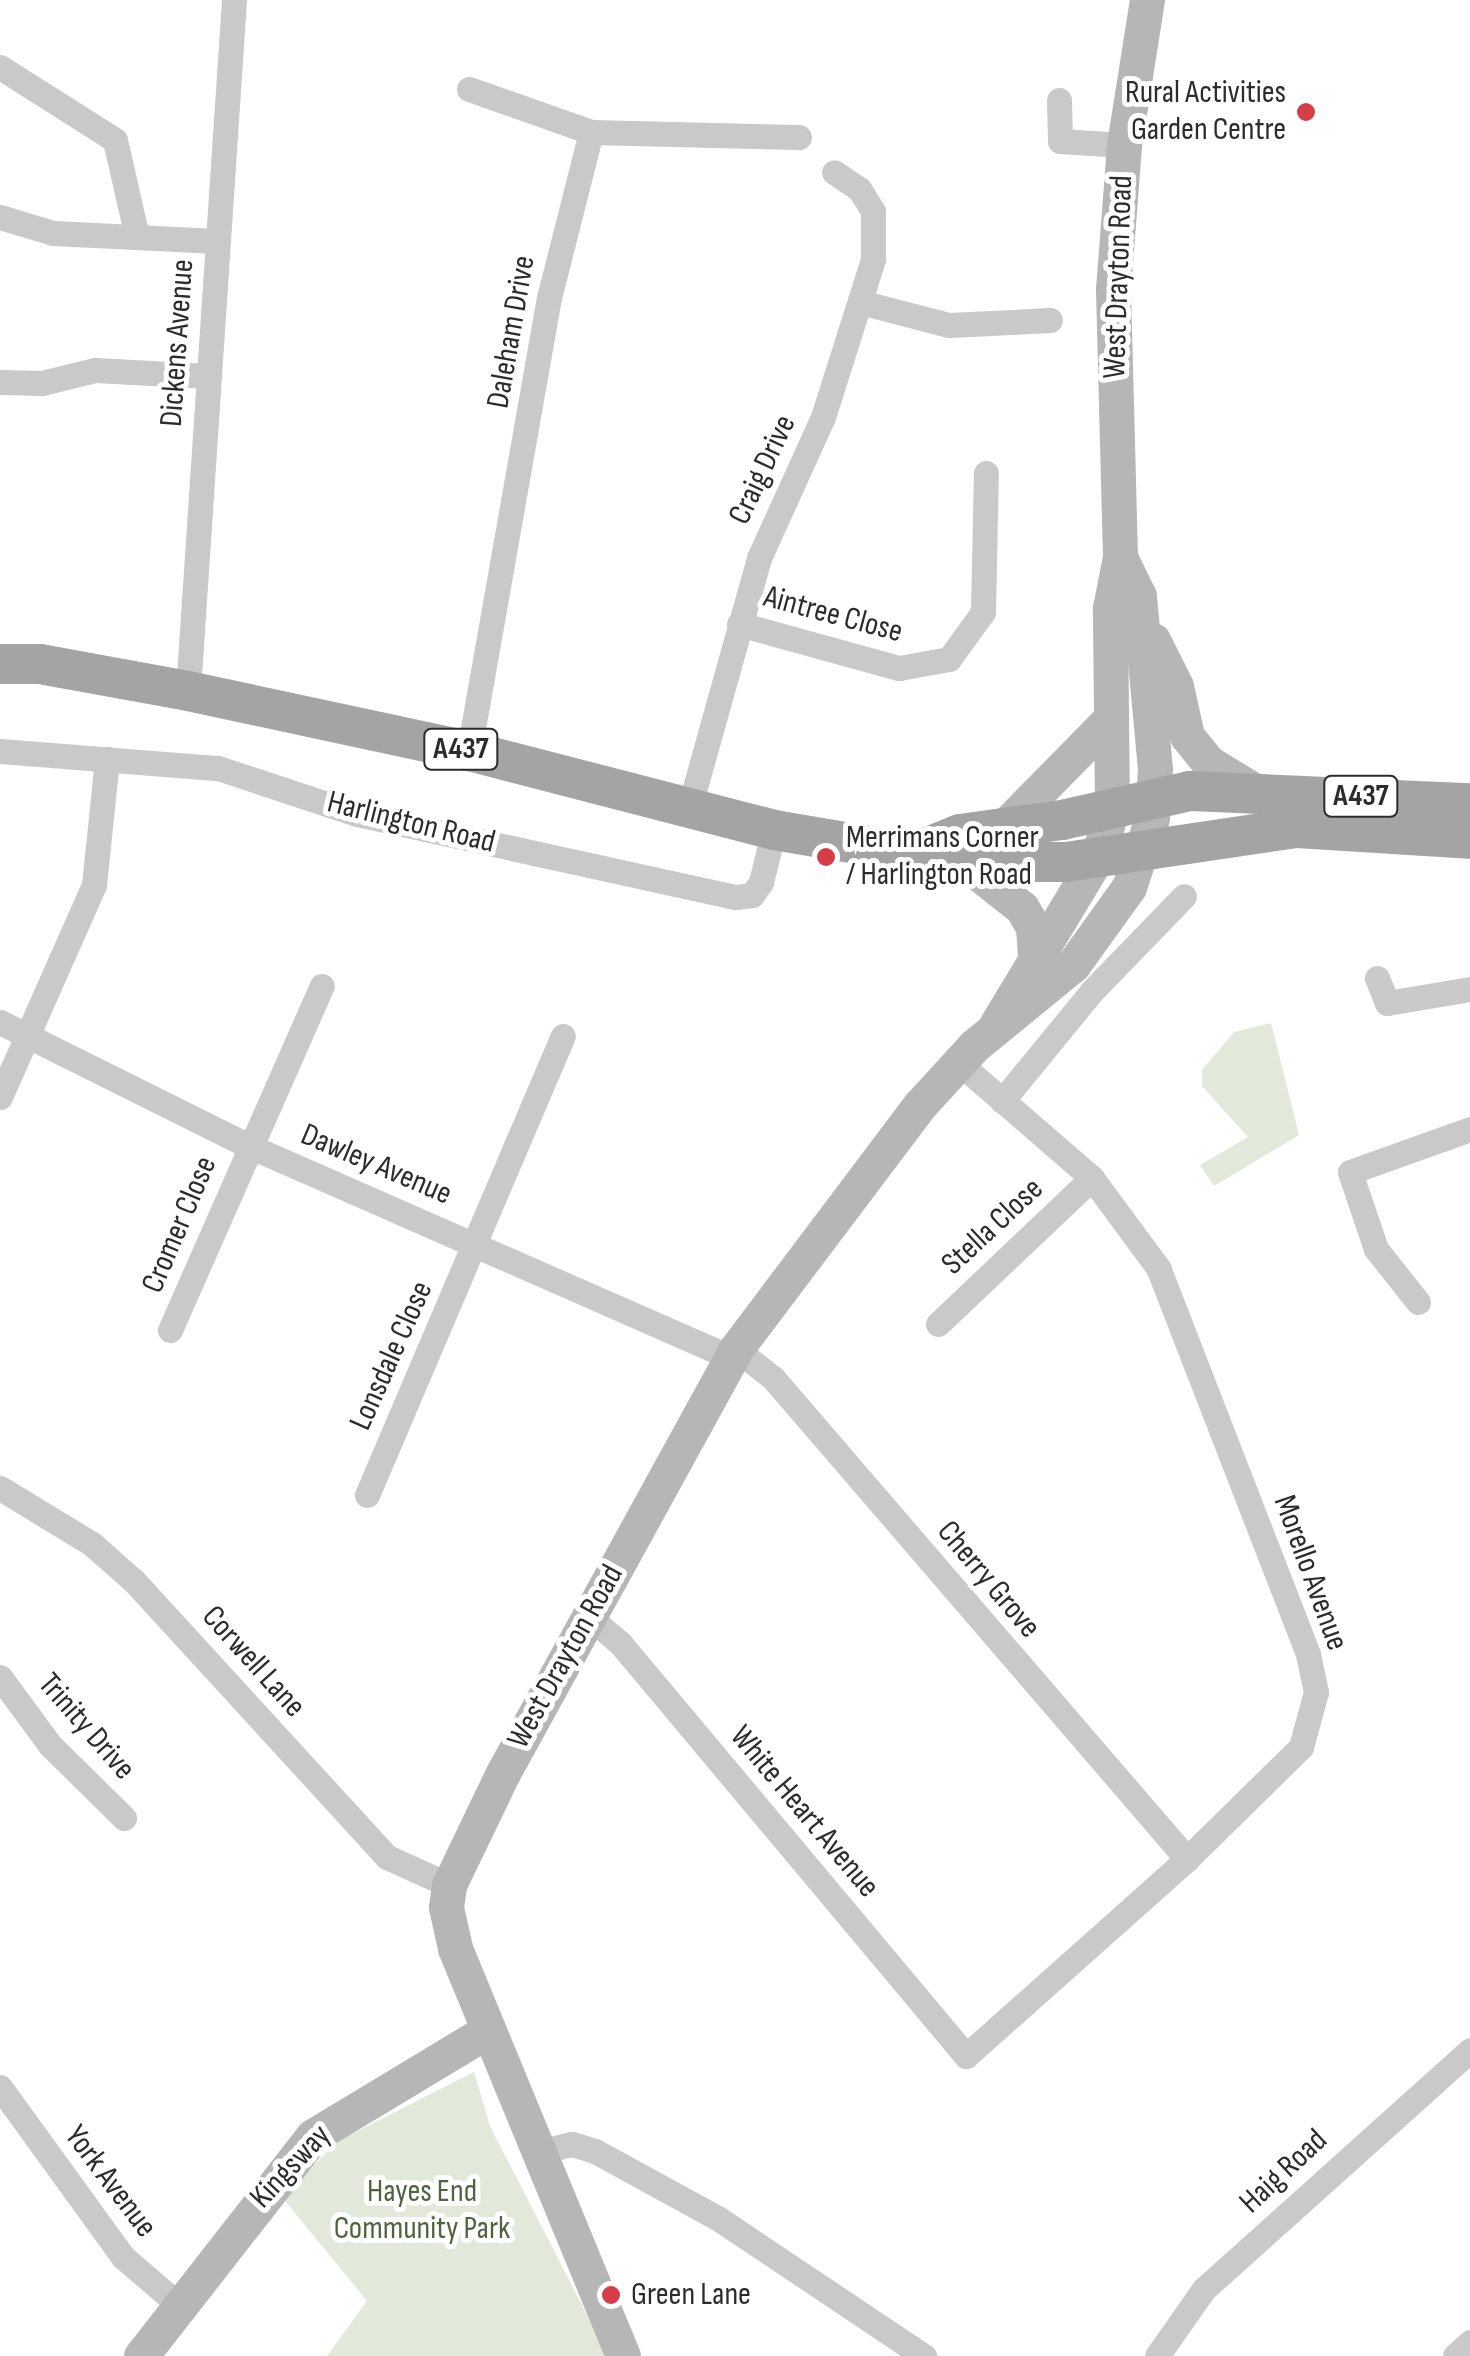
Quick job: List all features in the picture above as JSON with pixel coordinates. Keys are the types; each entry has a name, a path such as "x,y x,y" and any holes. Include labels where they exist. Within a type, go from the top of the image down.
{"main road":[{"name":"West Drayton Road","path":"993,1030 1098,856 1112,810 1110,608 1120,557 1113,289 1124,145 1147,0"},
{"name":"West Drayton Road","path":"1120,557 1143,622 1176,686 1187,736 1217,769 1252,790"},
{"name":"West Drayton Road","path":"623,2356 535,2153 450,1933 449,1885 588,1616 733,1353 958,1062 993,1030 1042,996 1105,926 1145,847 1155,798 1143,622"},
{"name":"A437","path":"0,664 40,664 188,690 469,751 774,830 918,851 964,862 1098,856 1298,828 1470,840"},
{"path":"1001,830 1109,720"},
{"name":"A437","path":"918,851 960,834 1112,810 1155,798 1252,790 1470,803"},
{"path":"964,862 1022,908 1033,928 1035,958"},
{"name":"Kingsway","path":"141,2356 314,2136 487,2030"}],"street":[{"name":"Dickens Avenue","path":"188,690 234,0"},
{"path":"0,67 115,140 137,237"},
{"path":"469,89 591,132 799,137"},
{"path":"1058,100 1060,141 1124,145"},
{"name":"Daleham Drive","path":"469,751 549,298 591,132"},
{"name":"Craig Drive","path":"689,810 739,624 771,528 823,417 873,259 873,211 859,189 834,172"},
{"path":"0,217 52,233 217,241"},
{"path":"860,302 949,325 1050,320"},
{"path":"0,382 42,383 95,370 208,376"},
{"name":"Aintree Close","path":"739,624 899,668 949,660 983,612 986,473"},
{"name":"Harlington Road","path":"0,752 218,768 357,814 736,897 752,895 762,882 774,830"},
{"path":"0,1097 94,885 107,759"},
{"path":"1002,1101 1092,991 1184,896"},
{"path":"1377,978 1388,1003 1470,989"},
{"name":"Cromer Close","path":"170,1330 322,986"},
{"name":"Dawley Avenue","path":"0,1022 250,1146 733,1353"},
{"name":"Lonsdale Close","path":"367,1494 563,1036"},
{"name":"Morello Avenue","path":"958,1062 1092,1178 1159,1269 1308,1654 1316,1692 1302,1747 1187,1859 966,2056"},
{"path":"1418,1302 1376,1249 1350,1172 1470,1130"},
{"name":"Stella Close","path":"938,1324 1092,1178"},
{"name":"Cherry Grove","path":"733,1353 773,1378 1187,1859"},
{"name":"Corwell Lane","path":"0,1488 92,1544 134,1581 387,1857 449,1885"},
{"name":"White Heart Avenue","path":"588,1616 620,1643 966,2056"},
{"name":"Trinity Drive","path":"0,1677 61,1757 124,1818"},
{"name":"Haig Road","path":"1157,2356 1204,2290 1470,2050"},
{"name":"York Avenue","path":"0,2088 123,2257 179,2305"},
{"path":"535,2153 572,2144 594,2151 719,2218 924,2356"},
{"path":"1454,2356 1470,2342"}],"green space":[{"path":"1271,1023 1299,1135 1214,1186 1200,1165 1248,1137 1202,1086 1202,1070 1234,1032"},
{"name":"Hayes End Community Park","path":"474,2072 490,2126 608,2356 327,2356 367,2301 282,2197 338,2141"}],"place":[{"name":"Rural Activities Garden Centre","path":"1306,112"},
{"name":"Merrimans Corner / Harlington Road","path":"826,857"},
{"name":"Green Lane","path":"611,2295"}]}
